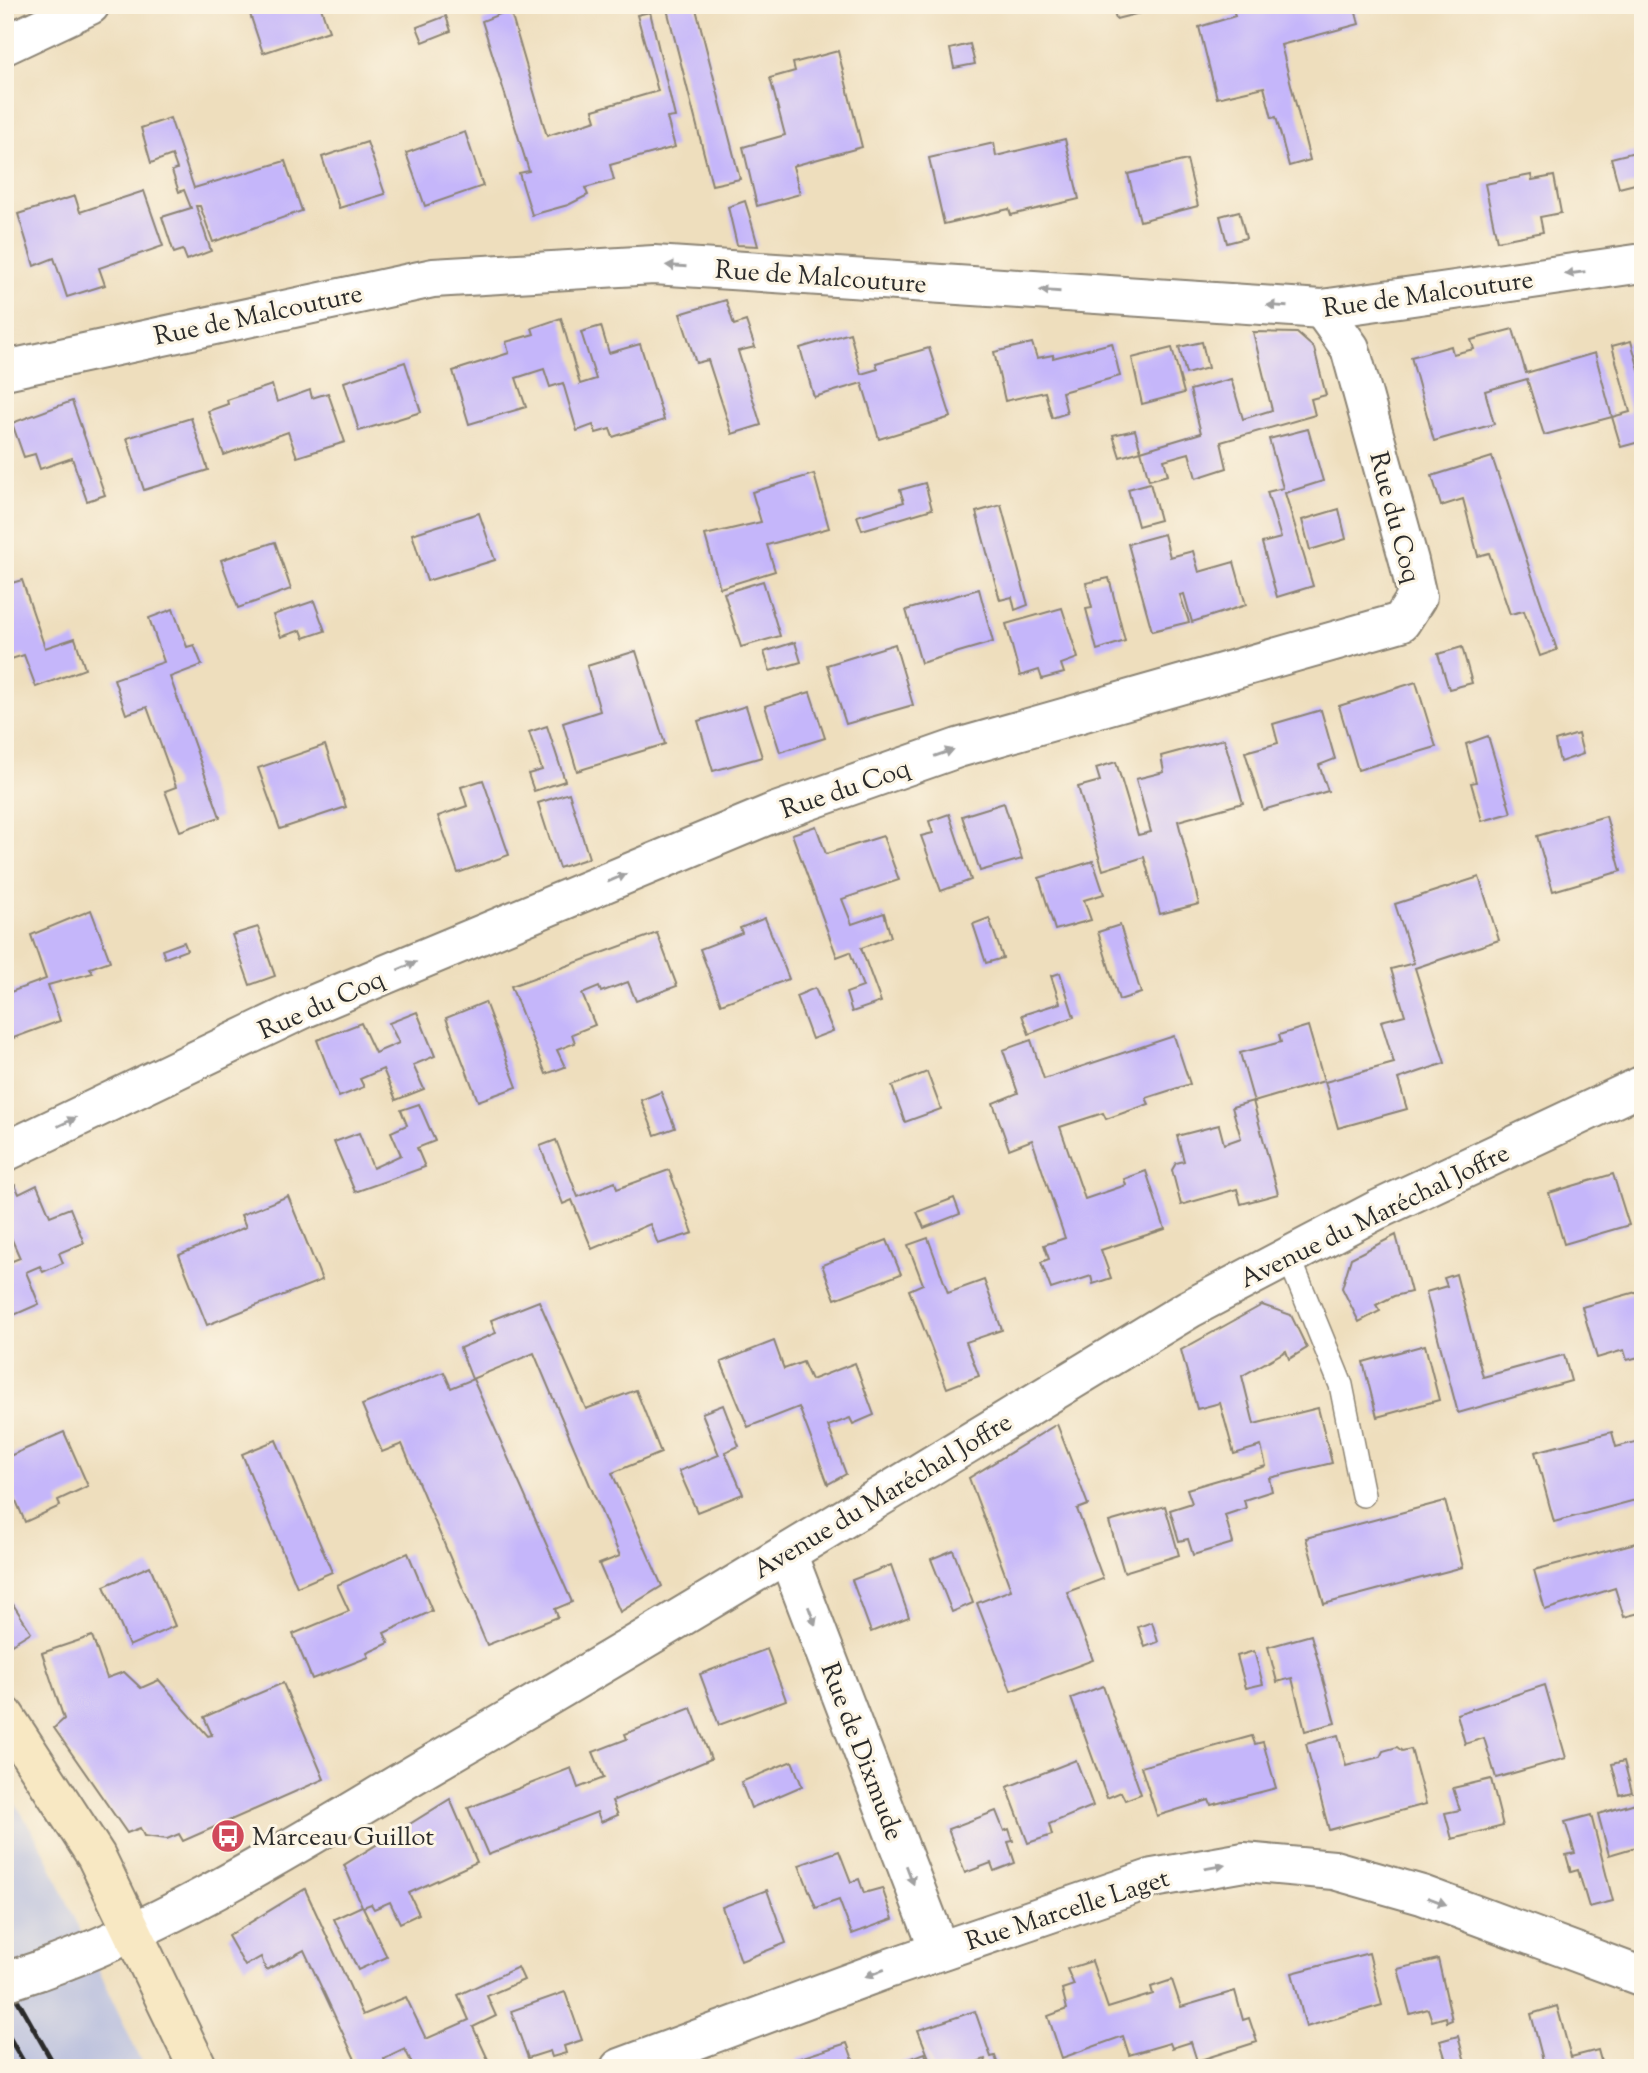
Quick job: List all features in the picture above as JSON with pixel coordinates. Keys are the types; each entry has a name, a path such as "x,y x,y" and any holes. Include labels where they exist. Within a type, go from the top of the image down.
{"main road":[{"path":"5,1716 96,1856 198,2068"}],"street":[{"path":"5,45 90,5"},
{"name":"Rue de Malcouture","path":"5,370 433,278 654,265 1322,309 1643,263"},
{"name":"Rue du Coq","path":"5,1152 306,1008 773,813 958,748 1401,622 1417,597 1409,561 1350,348 1322,309"},
{"name":"Avenue du Maréchal Joffre","path":"22,1976 135,1933 477,1738 1177,1317 1288,1255 1643,1085"},
{"name":"Rue de Dixmude","path":"787,1553 939,1950"},
{"name":"Rue Marcelle Laget","path":"620,2068 939,1950 1153,1878 1244,1862 1334,1870 1422,1895 1642,1979"}],"lane":[{"path":"1288,1255 1341,1385 1363,1495"}],"shaded area":[{"path":"5,1786 42,1847 144,2068 5,2068"}],"building":[{"path":"247,5 320,5 329,31 263,53"},
{"path":"666,5 695,5 740,179 712,185"},
{"path":"1098,5 1151,5 1152,10 1116,19 1113,7 1099,11"},
{"path":"1232,5 1354,5 1359,24 1281,45 1310,160 1289,166 1276,117 1272,118 1264,87 1217,98 1199,27 1235,16"},
{"path":"510,10 547,136 596,120 593,110 658,91 637,15 650,12 675,117 667,118 675,147 610,165 614,180 585,188 588,195 568,205 532,215 519,173 529,171 482,21"},
{"path":"446,16 451,31 423,42 417,27"},
{"path":"970,44 975,64 954,68 950,49"},
{"path":"838,51 862,147 793,166 800,194 757,206 743,147 785,135 770,78 795,71 793,63"},
{"path":"170,118 194,188 285,161 302,211 213,242 200,206 196,206 211,251 187,260 183,250 174,253 162,217 191,208 184,190 179,192 172,171 177,169 172,155 151,163 141,128"},
{"path":"465,132 483,186 425,206 406,153"},
{"path":"1065,139 1079,199 1011,215 1009,209 944,224 929,158 994,143 996,156"},
{"path":"367,142 385,194 339,208 322,157"},
{"path":"1643,150 1643,182 1619,188 1611,158"},
{"path":"1187,160 1198,206 1140,221 1128,174"},
{"path":"1531,175 1532,180 1554,176 1561,213 1540,217 1543,232 1497,241 1485,184"},
{"path":"144,191 163,246 99,268 105,285 67,297 54,258 34,266 18,214 75,196 80,212"},
{"path":"745,201 758,246 737,245 728,207"},
{"path":"1239,211 1246,238 1227,243 1220,216"},
{"path":"726,300 734,325 746,321 755,347 738,351 761,425 732,434 708,360 696,363 680,314"},
{"path":"561,318 580,384 596,379 581,332 601,326 609,353 640,344 664,420 613,437 610,429 596,433 593,425 577,431 563,383 550,387 544,369 516,378 526,407 469,424 453,371 509,353 506,342 534,334 532,328"},
{"path":"1513,329 1526,373 1595,353 1612,417 1544,435 1527,379 1485,391 1494,424 1434,441 1411,357 1451,346 1453,354 1474,349 1471,340"},
{"path":"1253,332 1297,333 1314,348 1326,395 1311,399 1315,415 1221,442 1227,468 1196,478 1189,453 1164,460 1168,475 1149,480 1141,451 1201,433 1190,390 1231,379 1243,419 1272,410"},
{"path":"850,333 861,374 878,369 876,363 929,348 951,417 879,439 862,383 814,397 800,348"},
{"path":"1631,341 1643,384 1643,441 1621,447 1612,417 1630,412 1612,346"},
{"path":"1202,342 1208,368 1186,374 1179,347"},
{"path":"1032,343 1037,358 1053,355 1053,358 1112,343 1120,376 1062,392 1067,413 1052,418 1045,392 1005,401 994,352"},
{"path":"1172,348 1184,393 1142,404 1132,358"},
{"path":"405,362 421,412 359,431 344,382"},
{"path":"272,385 277,402 310,390 312,398 328,393 345,442 297,457 288,432 224,455 208,411 228,404 227,400"},
{"path":"72,401 105,495 87,501 72,458 40,469 35,454 24,457 12,423"},
{"path":"191,418 208,470 144,490 127,438"},
{"path":"1308,429 1323,481 1285,493 1313,586 1277,597 1262,543 1281,538 1267,492 1283,488 1269,439"},
{"path":"1135,430 1141,451 1120,457 1113,435"},
{"path":"1492,457 1557,650 1540,656 1524,611 1510,614 1489,553 1478,556 1463,499 1441,506 1432,476"},
{"path":"814,474 829,528 767,545 775,571 720,588 705,535 761,522 752,492"},
{"path":"925,483 932,509 862,530 857,516 904,502 900,490"},
{"path":"1150,483 1160,520 1138,526 1128,489"},
{"path":"1001,505 1028,605 1015,610 1012,597 1000,600 976,512"},
{"path":"1339,509 1346,539 1310,550 1302,520"},
{"path":"479,513 495,560 427,581 412,534"},
{"path":"1164,534 1170,557 1193,551 1199,572 1234,562 1246,605 1192,622 1184,594 1180,595 1189,622 1152,631 1128,544"},
{"path":"275,542 291,589 238,608 221,560"},
{"path":"1109,578 1125,641 1097,650 1086,609 1092,608 1086,583"},
{"path":"22,580 45,648 75,638 85,669 36,687 24,655 5,661 5,585"},
{"path":"763,581 780,636 741,647 724,593"},
{"path":"979,589 993,642 921,663 906,610"},
{"path":"314,601 325,631 304,638 301,630 281,637 273,615"},
{"path":"1062,608 1078,658 1061,664 1064,673 1042,679 1039,670 1020,676 1006,624"},
{"path":"173,609 187,647 194,645 202,665 170,677 220,817 180,831 165,791 176,787 147,707 126,714 114,679 164,662 149,618"},
{"path":"795,642 801,662 770,671 764,652"},
{"path":"895,644 913,705 846,724 827,665"},
{"path":"1462,647 1472,683 1449,689 1438,654"},
{"path":"636,651 665,744 577,771 563,723 600,711 587,666"},
{"path":"1416,682 1436,747 1358,770 1339,706"},
{"path":"810,692 825,738 780,752 765,706"},
{"path":"746,706 762,757 713,771 698,721"},
{"path":"1321,710 1335,759 1319,765 1328,791 1263,810 1245,752 1278,743 1273,724"},
{"path":"547,726 565,781 534,791 528,774 542,770 529,732"},
{"path":"1578,734 1583,754 1560,762 1555,741"},
{"path":"1488,736 1511,813 1482,821 1471,783 1476,782 1466,744"},
{"path":"1224,739 1243,803 1178,821 1199,904 1160,914 1144,857 1103,870 1078,787 1100,781 1096,768 1116,762 1138,835 1151,832 1136,779 1164,772 1161,756"},
{"path":"325,745 346,807 280,829 258,768"},
{"path":"483,780 509,855 458,873 438,816 467,806 461,787"},
{"path":"569,793 589,858 559,868 538,803"},
{"path":"1004,803 1022,859 980,871 962,816"},
{"path":"949,814 971,880 941,891 921,836 933,833 929,821"},
{"path":"1606,816 1621,871 1553,891 1537,836"},
{"path":"816,826 826,854 883,836 899,880 842,899 852,924 884,913 891,937 861,948 881,1002 852,1012 846,993 863,987 850,952 837,957 792,834"},
{"path":"1093,861 1104,894 1084,900 1091,920 1055,930 1039,878"},
{"path":"1479,877 1499,940 1415,968 1445,1063 1398,1079 1407,1109 1338,1128 1325,1082 1394,1063 1381,1021 1405,1015 1391,969 1414,963 1395,904"},
{"path":"91,910 110,961 90,968 93,973 48,985 60,1021 5,1041 5,994 46,979 31,935"},
{"path":"765,918 789,979 721,1004 700,949 742,933 740,928"},
{"path":"989,918 1003,958 986,963 973,924"},
{"path":"1120,925 1141,993 1119,1000 1098,932"},
{"path":"258,927 275,976 250,985 232,935"},
{"path":"657,933 677,986 636,1001 628,982 601,992 599,987 582,994 595,1025 572,1034 575,1043 557,1050 565,1067 546,1074 511,986"},
{"path":"184,942 187,950 165,958 162,950"},
{"path":"1060,973 1074,1017 1029,1034 1022,1015 1060,1003 1051,976"},
{"path":"815,988 833,1031 812,1039 796,996"},
{"path":"485,1002 517,1087 478,1101 446,1018"},
{"path":"417,1012 435,1056 413,1065 424,1089 396,1100 383,1069 360,1079 364,1087 339,1097 317,1040 361,1023 375,1053 399,1043 389,1023"},
{"path":"1308,1026 1324,1081 1254,1102 1240,1053 1281,1042 1279,1035"},
{"path":"1174,1036 1190,1084 1146,1098 1149,1104 1106,1119 1103,1113 1060,1127 1085,1199 1126,1185 1124,1179 1146,1171 1165,1229 1101,1250 1111,1278 1093,1284 1091,1276 1051,1289 1041,1262 1049,1259 1044,1245 1065,1238 1032,1140 1009,1149 993,1103 1018,1093 1003,1050 1031,1040 1044,1079"},
{"path":"927,1072 941,1109 905,1122 892,1086"},
{"path":"661,1092 675,1128 655,1135 641,1100"},
{"path":"1253,1101 1278,1194 1241,1204 1237,1189 1181,1205 1172,1170 1176,1163 1184,1161 1177,1136 1219,1125 1224,1144 1241,1138 1232,1107"},
{"path":"419,1104 435,1141 417,1148 425,1167 355,1192 334,1142 359,1133 373,1168 401,1155 391,1132 407,1125 401,1110"},
{"path":"556,1140 578,1197 615,1182 617,1189 669,1170 693,1233 658,1244 650,1224 592,1249 572,1200 563,1204 540,1146"},
{"path":"1613,1174 1629,1225 1564,1244 1549,1193"},
{"path":"15,1185 19,1194 37,1185 50,1216 70,1208 84,1243 59,1253 63,1263 43,1272 40,1266 26,1272 39,1304 5,1319 5,1264 20,1258 5,1224 5,1190"},
{"path":"288,1196 322,1280 207,1325 179,1255 246,1227 241,1215"},
{"path":"954,1198 960,1214 924,1228 917,1212"},
{"path":"1396,1235 1411,1292 1394,1296 1376,1305 1380,1311 1359,1322 1342,1288 1351,1258"},
{"path":"928,1238 948,1293 984,1280 1002,1330 966,1342 979,1376 947,1388 909,1290 923,1284 908,1245"},
{"path":"887,1240 901,1274 835,1299 822,1265"},
{"path":"1456,1274 1483,1377 1564,1355 1571,1381 1458,1413 1426,1292 1447,1286 1444,1278"},
{"path":"1643,1290 1643,1356 1627,1360 1624,1350 1597,1358 1582,1307"},
{"path":"539,1301 586,1409 636,1390 661,1453 612,1473 662,1586 620,1612 599,1564 620,1556 534,1353 472,1379 460,1348 496,1333 491,1320"},
{"path":"1262,1305 1291,1315 1307,1348 1289,1359 1286,1351 1242,1376 1254,1424 1318,1408 1332,1463 1269,1478 1272,1491 1244,1500 1246,1508 1225,1515 1233,1543 1193,1555 1188,1539 1179,1541 1170,1510 1192,1503 1187,1489 1266,1466 1261,1446 1234,1454 1220,1403 1197,1409 1181,1350"},
{"path":"774,1341 784,1369 803,1362 811,1380 855,1363 874,1415 853,1424 850,1418 828,1426 846,1474 828,1484 799,1407 748,1427 721,1362"},
{"path":"1425,1345 1439,1400 1377,1417 1363,1362"},
{"path":"444,1372 451,1388 473,1379 572,1602 555,1609 558,1617 487,1645 402,1444 382,1452 362,1405"},
{"path":"723,1405 739,1446 725,1452 743,1494 697,1512 679,1471 719,1455 702,1413"},
{"path":"1057,1424 1088,1505 1077,1509 1103,1579 1067,1592 1093,1660 1011,1691 977,1603 1011,1590 969,1478"},
{"path":"64,1432 88,1486 58,1500 60,1506 25,1522 5,1475 5,1458"},
{"path":"1612,1432 1616,1447 1643,1440 1643,1498 1554,1522 1535,1452"},
{"path":"276,1440 332,1572 297,1587 242,1454"},
{"path":"1445,1501 1463,1567 1324,1604 1306,1538"},
{"path":"1165,1506 1179,1555 1124,1572 1109,1522"},
{"path":"1643,1541 1643,1617 1639,1613 1624,1617 1615,1588 1545,1610 1534,1570"},
{"path":"953,1550 973,1603 952,1612 931,1559"},
{"path":"408,1553 432,1611 384,1633 389,1643 367,1653 369,1657 312,1679 293,1634 349,1611 337,1585"},
{"path":"891,1565 909,1617 871,1632 852,1580"},
{"path":"150,1566 175,1626 129,1646 104,1586"},
{"path":"5,1592 31,1632 5,1648"},
{"path":"1152,1622 1158,1642 1145,1647 1138,1627"},
{"path":"1311,1635 1335,1723 1305,1731 1292,1678 1277,1682 1268,1647"},
{"path":"92,1636 107,1678 124,1672 141,1688 159,1680 208,1736 212,1735 204,1717 283,1683 324,1779 183,1841 179,1834 167,1839 144,1836 140,1828 127,1833 54,1728 64,1719 42,1653"},
{"path":"767,1649 786,1700 719,1725 700,1674"},
{"path":"1254,1651 1263,1684 1246,1688 1237,1656"},
{"path":"1545,1685 1566,1758 1496,1778 1484,1738 1465,1744 1457,1714"},
{"path":"1103,1686 1141,1794 1125,1800 1121,1792 1107,1798 1071,1698"},
{"path":"691,1708 711,1759 612,1801 618,1815 601,1822 597,1812 488,1855 468,1808 571,1768 578,1788 604,1778 593,1752 627,1739 625,1734"},
{"path":"1338,1735 1346,1766 1380,1757 1383,1751 1397,1747 1402,1751 1411,1749 1426,1804 1329,1830 1306,1744"},
{"path":"1252,1736 1255,1744 1263,1742 1276,1788 1211,1805 1209,1800 1157,1816 1141,1767"},
{"path":"1076,1760 1093,1806 1049,1824 1052,1835 1028,1843 1007,1787"},
{"path":"792,1761 802,1786 751,1808 741,1782"},
{"path":"1624,1761 1632,1792 1620,1795 1612,1764"},
{"path":"1491,1779 1503,1826 1452,1839 1445,1813 1460,1810 1453,1788"},
{"path":"1643,1789 1643,1845 1609,1855 1598,1814 1639,1802 1636,1791"},
{"path":"450,1799 477,1862 409,1893 419,1914 400,1923 390,1902 374,1909 371,1904 363,1907 387,1957 358,1970 334,1919 362,1906 344,1865"},
{"path":"996,1811 1004,1831 1009,1829 1013,1841 1008,1842 1015,1863 994,1871 991,1863 965,1873 948,1829"},
{"path":"1591,1815 1613,1901 1589,1907 1578,1870 1571,1872 1566,1855 1575,1853 1565,1822"},
{"path":"839,1851 851,1882 859,1879 864,1893 882,1888 893,1919 852,1934 839,1900 816,1908 799,1865"},
{"path":"305,1889 363,2015 406,1997 426,2039 469,2020 458,1995 518,1967 524,1980 487,1996 496,2016 473,2027 492,2068 414,2068 405,2049 384,2059 388,2068 359,2068 304,1950 266,1970 261,1957 245,1966 228,1936"},
{"path":"767,1890 786,1943 741,1961 722,1907"},
{"path":"1369,1953 1382,2005 1306,2027 1292,1973"},
{"path":"1438,1959 1452,2020 1447,2022 1446,2017 1432,2021 1428,2009 1410,2014 1398,1969"},
{"path":"1092,1961 1108,2008 1153,1994 1151,1987 1172,1980 1181,2007 1235,1991 1243,2020 1249,2018 1257,2042 1197,2061 1191,2042 1172,2048 1170,2043 1129,2055 1123,2036 1062,2058 1048,2016 1067,2009 1062,1989 1074,1985 1067,1969"},
{"path":"565,1992 582,2040 564,2046 566,2053 552,2057 550,2051 528,2058 511,2011"},
{"path":"1557,2006 1571,2057 1598,2050 1603,2068 1545,2068 1531,2014"},
{"path":"975,2011 991,2057 995,2056 999,2068 988,2068 985,2059 961,2068 933,2068 918,2030"},
{"path":"1458,2036 1465,2062 1448,2067 1440,2041"},
{"path":"847,2043 856,2068 800,2068 797,2059"},
{"path":"925,2053 930,2068 888,2068 888,2067"}],"railway":[{"path":"5,1978 56,2068"},
{"path":"5,2030 27,2068"}],"place":[{"name":"Marceau Guillot","path":"228,1836"}]}
